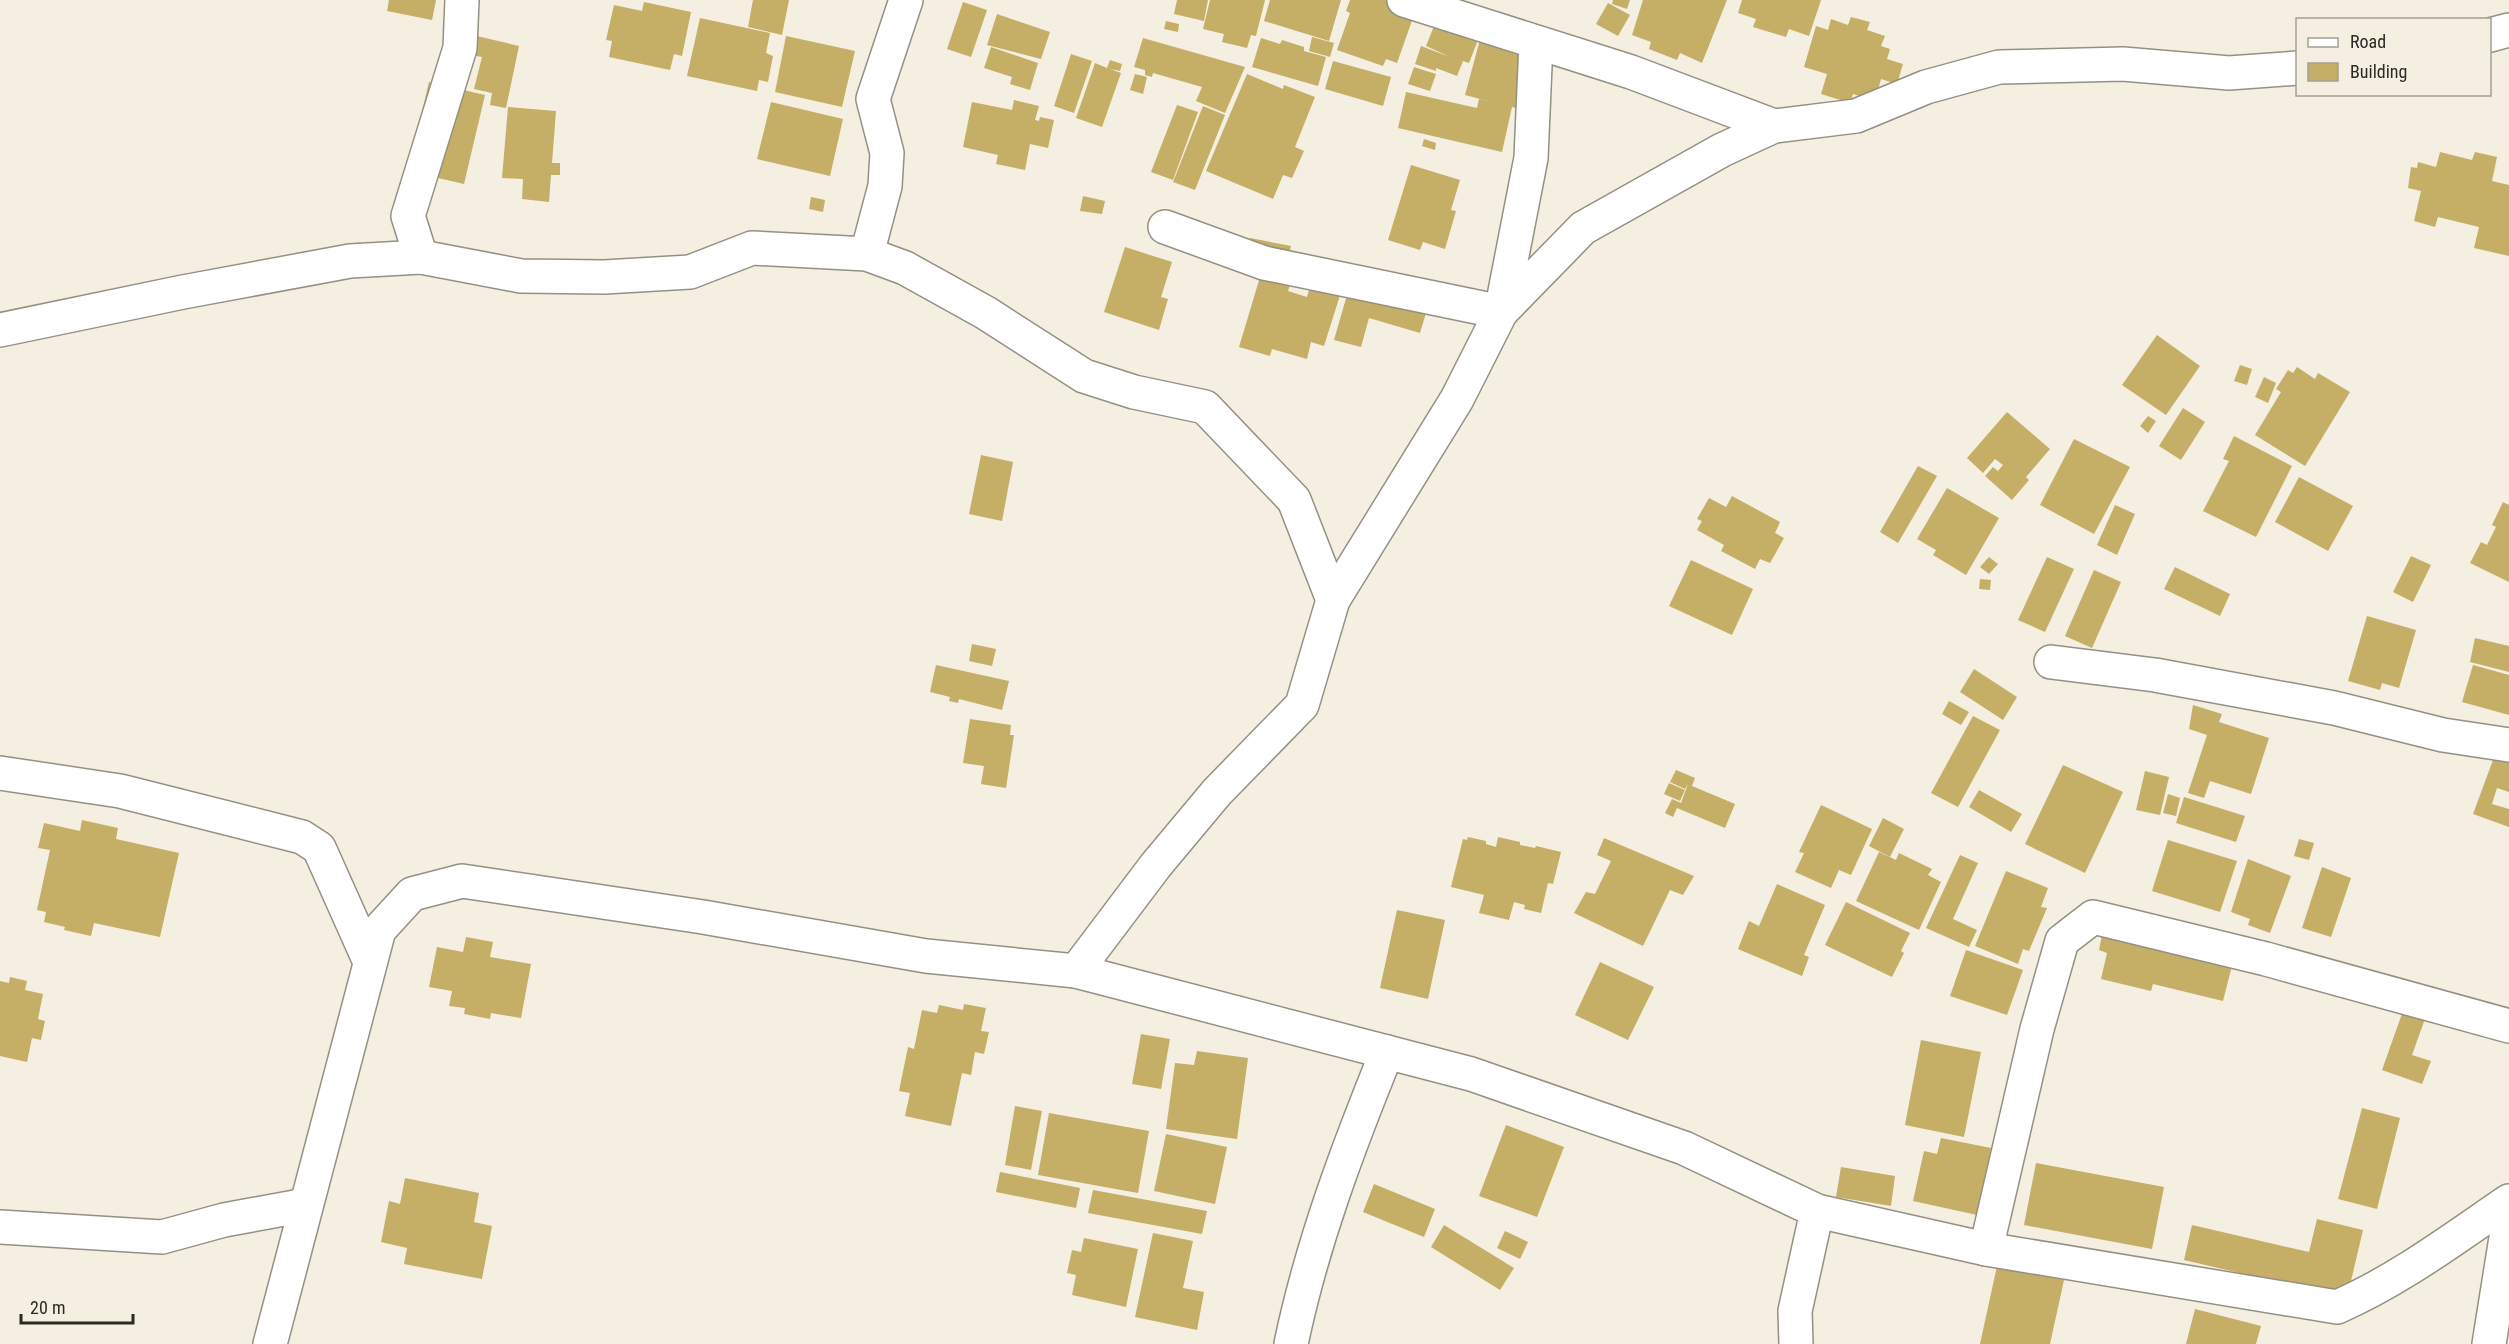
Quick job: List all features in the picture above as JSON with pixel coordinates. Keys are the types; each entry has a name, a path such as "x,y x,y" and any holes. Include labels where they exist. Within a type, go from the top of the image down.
{"street":[{"path":"421,257 408,216 460,48 462,0"},
{"path":"867,254 885,186 887,153 873,99 906,0"},
{"path":"1404,0 1631,72 1774,126"},
{"path":"2491,35 2509,30"},
{"path":"1076,971 1156,865 1217,792 1302,705 1333,600 1457,399 1501,312 1531,158 1536,43"},
{"path":"1501,312 1583,228 1722,150 1774,126 1856,116 1926,87 1999,67 2123,64 2229,74 2296,68"},
{"path":"1165,227 1264,263 1501,312"},
{"path":"0,330 183,292 350,261 421,257 521,276 604,277 690,272 752,248 867,254 905,268 975,307 1084,376 1134,392 1204,407 1294,500 1333,600"},
{"path":"2051,662 2155,675 2334,708 2443,735 2509,745"},
{"path":"0,773 120,791 302,837 319,848 370,962"},
{"path":"270,1344 379,930 411,894 462,881 703,916 926,956 1076,971 1472,1074 1684,1148 1817,1212 1986,1249 2337,1307 2378,1288 2509,1201"},
{"path":"1986,1249 2037,1029 2062,941 2093,918 2266,959 2509,1026"},
{"path":"1291,1344 1302,1290 1340,1170 1387,1052"},
{"path":"0,1227 162,1237 224,1220 306,1204"},
{"path":"1796,1344 1795,1311 1817,1212"},
{"path":"2489,1344 2509,1219"}],"building":[{"path":"389,0 436,0 432,20 387,11"},
{"path":"753,0 789,0 782,35 748,27"},
{"path":"1177,0 1208,0 1204,21 1174,14"},
{"path":"1210,0 1265,0 1256,36 1251,35 1247,48 1222,42 1224,34 1203,29"},
{"path":"1270,0 1341,0 1329,41 1264,21"},
{"path":"1350,0 1397,0 1415,12 1397,63 1386,59 1383,66 1337,50 1350,13 1346,11"},
{"path":"1613,0 1630,0 1627,9 1612,4"},
{"path":"1643,0 1727,0 1702,63 1680,53 1677,60 1649,49 1651,42 1632,35"},
{"path":"1742,0 1821,0 1809,36 1789,29 1786,37 1753,27 1756,19 1738,13"},
{"path":"644,2 691,12 682,56 674,54 670,70 609,57 612,41 606,40 614,5 642,11"},
{"path":"963,2 987,10 971,57 947,49"},
{"path":"1608,3 1630,15 1618,36 1596,24"},
{"path":"1442,6 1485,22 1469,63 1463,61 1457,76 1436,68 1436,71 1415,64 1421,46 1450,57 1426,46"},
{"path":"997,14 1050,32 1041,59 987,45"},
{"path":"1851,17 1870,22 1867,30 1885,36 1881,46 1890,49 1887,59 1903,64 1897,84 1881,79 1875,101 1853,94 1850,103 1821,94 1827,74 1804,67 1816,26 1828,30 1831,19 1848,25"},
{"path":"700,18 770,33 766,53 773,56 768,82 759,80 757,91 687,76"},
{"path":"1166,21 1179,24 1178,32 1164,29"},
{"path":"1482,32 1533,45 1516,108 1512,107 1502,152 1398,128 1406,92 1477,108 1479,99 1495,103 1465,95"},
{"path":"464,33 519,46 506,108 490,105 492,93 474,89 482,57 459,53"},
{"path":"786,36 855,51 842,107 775,92"},
{"path":"1312,37 1334,43 1330,57 1309,51"},
{"path":"1143,38 1245,67 1225,113 1196,101 1202,87 1153,73 1152,77 1145,75 1145,70 1134,67"},
{"path":"1261,38 1280,44 1282,40 1304,47 1304,51 1326,57 1318,86 1252,67"},
{"path":"991,47 1038,63 1030,90 1010,84 1012,77 984,68"},
{"path":"1071,54 1092,61 1074,113 1054,106"},
{"path":"1110,60 1122,64 1120,71 1110,69 1121,73 1102,127 1076,118 1095,63 1107,68"},
{"path":"1333,61 1391,77 1383,106 1325,89"},
{"path":"1414,67 1436,74 1430,91 1408,84"},
{"path":"1135,74 1147,77 1143,94 1130,90"},
{"path":"1247,74 1283,89 1284,85 1315,97 1295,147 1304,151 1292,178 1283,175 1273,199 1206,171"},
{"path":"429,82 485,95 464,184 408,171"},
{"path":"1014,100 1039,106 1035,120 1039,121 1040,117 1054,120 1048,148 1030,144 1025,170 996,164 998,155 963,147 972,102 1012,110"},
{"path":"771,102 843,119 830,176 757,159"},
{"path":"1177,105 1198,112 1173,180 1151,172"},
{"path":"1203,106 1225,115 1195,190 1173,182"},
{"path":"508,107 556,111 552,163 560,163 560,175 551,175 549,202 522,199 523,179 502,178"},
{"path":"1424,139 1436,143 1435,150 1422,146"},
{"path":"2440,152 2472,160 2475,152 2497,157 2492,181 2509,185 2509,256 2474,248 2479,227 2438,217 2435,227 2414,221 2421,191 2408,188 2411,167 2417,168 2418,162 2436,167"},
{"path":"1411,165 1460,180 1451,210 1456,211 1445,249 1423,242 1420,250 1388,240"},
{"path":"1083,196 1105,201 1102,214 1080,211"},
{"path":"811,197 825,200 823,212 809,209"},
{"path":"1250,238 1291,246 1286,267 1246,259"},
{"path":"1125,247 1172,262 1161,297 1168,299 1159,330 1104,312"},
{"path":"1263,267 1293,276 1288,291 1307,297 1311,283 1341,292 1324,346 1311,342 1307,359 1272,349 1270,356 1239,347"},
{"path":"1351,281 1429,303 1420,333 1369,318 1361,347 1334,340"},
{"path":"2157,335 2200,366 2166,415 2122,385"},
{"path":"2240,365 2252,369 2247,385 2234,381"},
{"path":"2297,367 2315,379 2318,373 2350,392 2305,466 2255,435 2281,392 2276,389 2288,370 2293,373"},
{"path":"2264,377 2276,383 2268,403 2255,397"},
{"path":"2183,408 2205,422 2181,460 2159,446"},
{"path":"2007,412 2050,449 2026,477 2029,480 2012,500 1985,476 1993,467 1998,471 2003,465 1995,459 1983,473 1967,458"},
{"path":"2148,416 2156,421 2148,433 2140,426"},
{"path":"2234,436 2292,466 2256,537 2203,511 2229,461 2223,459"},
{"path":"2074,439 2130,467 2094,534 2040,505"},
{"path":"981,455 1013,462 1002,521 969,514"},
{"path":"1918,466 1937,476 1898,543 1880,532"},
{"path":"2299,477 2353,506 2328,551 2275,522"},
{"path":"1947,488 1999,518 1966,575 1933,555 1936,550 1917,539"},
{"path":"1732,496 1780,522 1775,533 1784,538 1770,563 1760,559 1755,569 1721,551 1724,545 1697,530 1702,521 1697,519 1709,498 1726,507"},
{"path":"2503,502 2509,505 2509,582 2470,563 2481,542 2487,545 2496,527 2492,525"},
{"path":"2115,505 2135,514 2117,555 2097,545"},
{"path":"2411,556 2431,565 2413,602 2393,592"},
{"path":"1989,557 1998,564 1989,574 1980,567"},
{"path":"2047,557 2074,569 2045,632 2018,620"},
{"path":"1691,560 1753,589 1732,635 1669,606"},
{"path":"2175,567 2230,594 2220,616 2164,589"},
{"path":"2094,570 2121,582 2092,648 2065,636"},
{"path":"1980,579 1991,580 1990,590 1979,589"},
{"path":"2367,616 2416,630 2399,688 2382,683 2380,690 2348,681"},
{"path":"2475,638 2509,646 2509,672 2470,662"},
{"path":"972,644 996,649 992,666 969,661"},
{"path":"936,665 1009,681 1002,710 959,699 958,703 949,701 950,697 930,692"},
{"path":"2473,665 2509,675 2509,715 2462,702"},
{"path":"1974,669 2017,697 2003,720 1960,692"},
{"path":"1949,701 1969,712 1961,725 1942,714"},
{"path":"2193,705 2222,714 2219,722 2269,738 2251,794 2210,781 2204,798 2188,793 2207,735 2189,729"},
{"path":"1973,716 2000,730 1958,807 1931,793"},
{"path":"970,719 1011,725 1010,735 1014,735 1006,788 981,784 984,766 963,763"},
{"path":"2496,752 2509,756 2509,792 2497,788 2492,804 2509,809 2509,827 2473,814"},
{"path":"2063,765 2123,792 2085,873 2025,844"},
{"path":"1676,770 1695,778 1692,786 1735,804 1725,828 1677,808 1673,817 1665,813 1672,799 1681,803 1688,784 1685,789 1670,782"},
{"path":"2145,771 2169,777 2160,815 2136,810"},
{"path":"1669,783 1685,790 1680,801 1664,794"},
{"path":"1979,790 2022,814 2011,832 1969,807"},
{"path":"2168,794 2180,798 2176,816 2163,813"},
{"path":"2184,797 2245,816 2236,842 2176,823"},
{"path":"1821,805 1872,829 1851,875 1839,870 1831,888 1795,872 1804,853 1799,852"},
{"path":"1883,818 1904,829 1890,857 1869,846"},
{"path":"82,820 118,828 116,839 179,853 160,937 94,923 91,936 64,930 65,927 44,922 46,912 37,910 50,850 38,848 44,823 80,831"},
{"path":"1468,837 1486,841 1486,844 1496,847 1498,837 1520,842 1520,845 1561,852 1553,884 1548,883 1541,913 1524,909 1525,905 1514,902 1509,920 1479,913 1484,895 1451,887 1463,839 1467,840"},
{"path":"1604,838 1694,876 1683,895 1670,890 1643,946 1574,913 1586,892 1595,894 1611,861 1597,855"},
{"path":"2299,839 2314,843 2309,860 2294,856"},
{"path":"2168,840 2237,861 2220,912 2152,891"},
{"path":"1879,852 1896,860 1899,853 1932,869 1928,875 1941,882 1919,930 1856,901"},
{"path":"1960,855 1978,863 1953,919 1977,930 1969,947 1926,928"},
{"path":"2248,859 2291,876 2270,933 2248,925 2250,919 2231,912"},
{"path":"2322,867 2351,878 2331,937 2302,928"},
{"path":"2006,871 2048,888 2041,907 2047,908 2029,951 2023,949 2018,964 1975,946"},
{"path":"1777,884 1825,905 1804,955 1809,957 1802,976 1738,949 1749,921 1759,926"},
{"path":"1846,902 1910,933 1901,951 1904,953 1892,977 1825,945"},
{"path":"1397,910 1445,920 1428,999 1380,988"},
{"path":"2102,935 2236,950 2223,1001 2153,984 2151,991 2101,979 2107,953 2099,950"},
{"path":"466,937 493,942 490,957 531,964 521,1018 491,1013 490,1019 464,1014 465,1008 449,1006 452,991 429,987 437,947 463,952"},
{"path":"1966,950 2023,970 2007,1015 1950,996"},
{"path":"1600,962 1654,987 1628,1040 1575,1015"},
{"path":"10,977 27,981 25,990 43,994 38,1019 45,1021 41,1040 32,1038 27,1062 0,1056 0,981 9,983"},
{"path":"964,1004 986,1008 981,1031 989,1032 984,1054 975,1052 971,1075 962,1073 951,1126 905,1116 910,1093 899,1091 908,1047 914,1049 922,1010 937,1013 939,1005 963,1010"},
{"path":"2404,1008 2426,1016 2412,1055 2431,1061 2422,1084 2382,1070"},
{"path":"1141,1034 1170,1039 1161,1089 1132,1084"},
{"path":"1921,1040 1981,1052 1964,1137 1905,1125"},
{"path":"1197,1051 1248,1058 1237,1139 1166,1129 1175,1063 1194,1065"},
{"path":"1015,1106 1042,1111 1031,1170 1005,1165"},
{"path":"2362,1108 2400,1118 2377,1209 2338,1199"},
{"path":"1049,1113 1149,1131 1138,1193 1038,1175"},
{"path":"1506,1125 1564,1147 1537,1217 1479,1196"},
{"path":"1166,1134 1227,1147 1215,1204 1154,1191"},
{"path":"1941,1138 1991,1148 1977,1215 1913,1201 1924,1151 1937,1154"},
{"path":"2036,1163 2164,1187 2152,1249 2024,1225"},
{"path":"1841,1167 1895,1176 1891,1206 1836,1197"},
{"path":"1000,1172 1080,1188 1076,1208 996,1192"},
{"path":"405,1178 479,1193 474,1222 492,1226 482,1279 404,1264 407,1248 381,1242 389,1201 400,1204"},
{"path":"1374,1184 1435,1209 1424,1237 1363,1212"},
{"path":"1093,1190 1207,1211 1202,1234 1088,1213"},
{"path":"2317,1219 2363,1230 2347,1298 2184,1260 2192,1225 2309,1252"},
{"path":"1444,1225 1514,1268 1500,1290 1431,1247"},
{"path":"1505,1231 1528,1242 1520,1259 1497,1248"},
{"path":"1153,1233 1193,1241 1183,1288 1204,1292 1197,1330 1135,1317"},
{"path":"1084,1238 1138,1249 1126,1307 1072,1295 1076,1275 1067,1273 1072,1250 1081,1252"},
{"path":"1997,1266 2064,1280 2050,1344 1980,1344"},
{"path":"2195,1309 2261,1326 2256,1344 2186,1344"}]}
